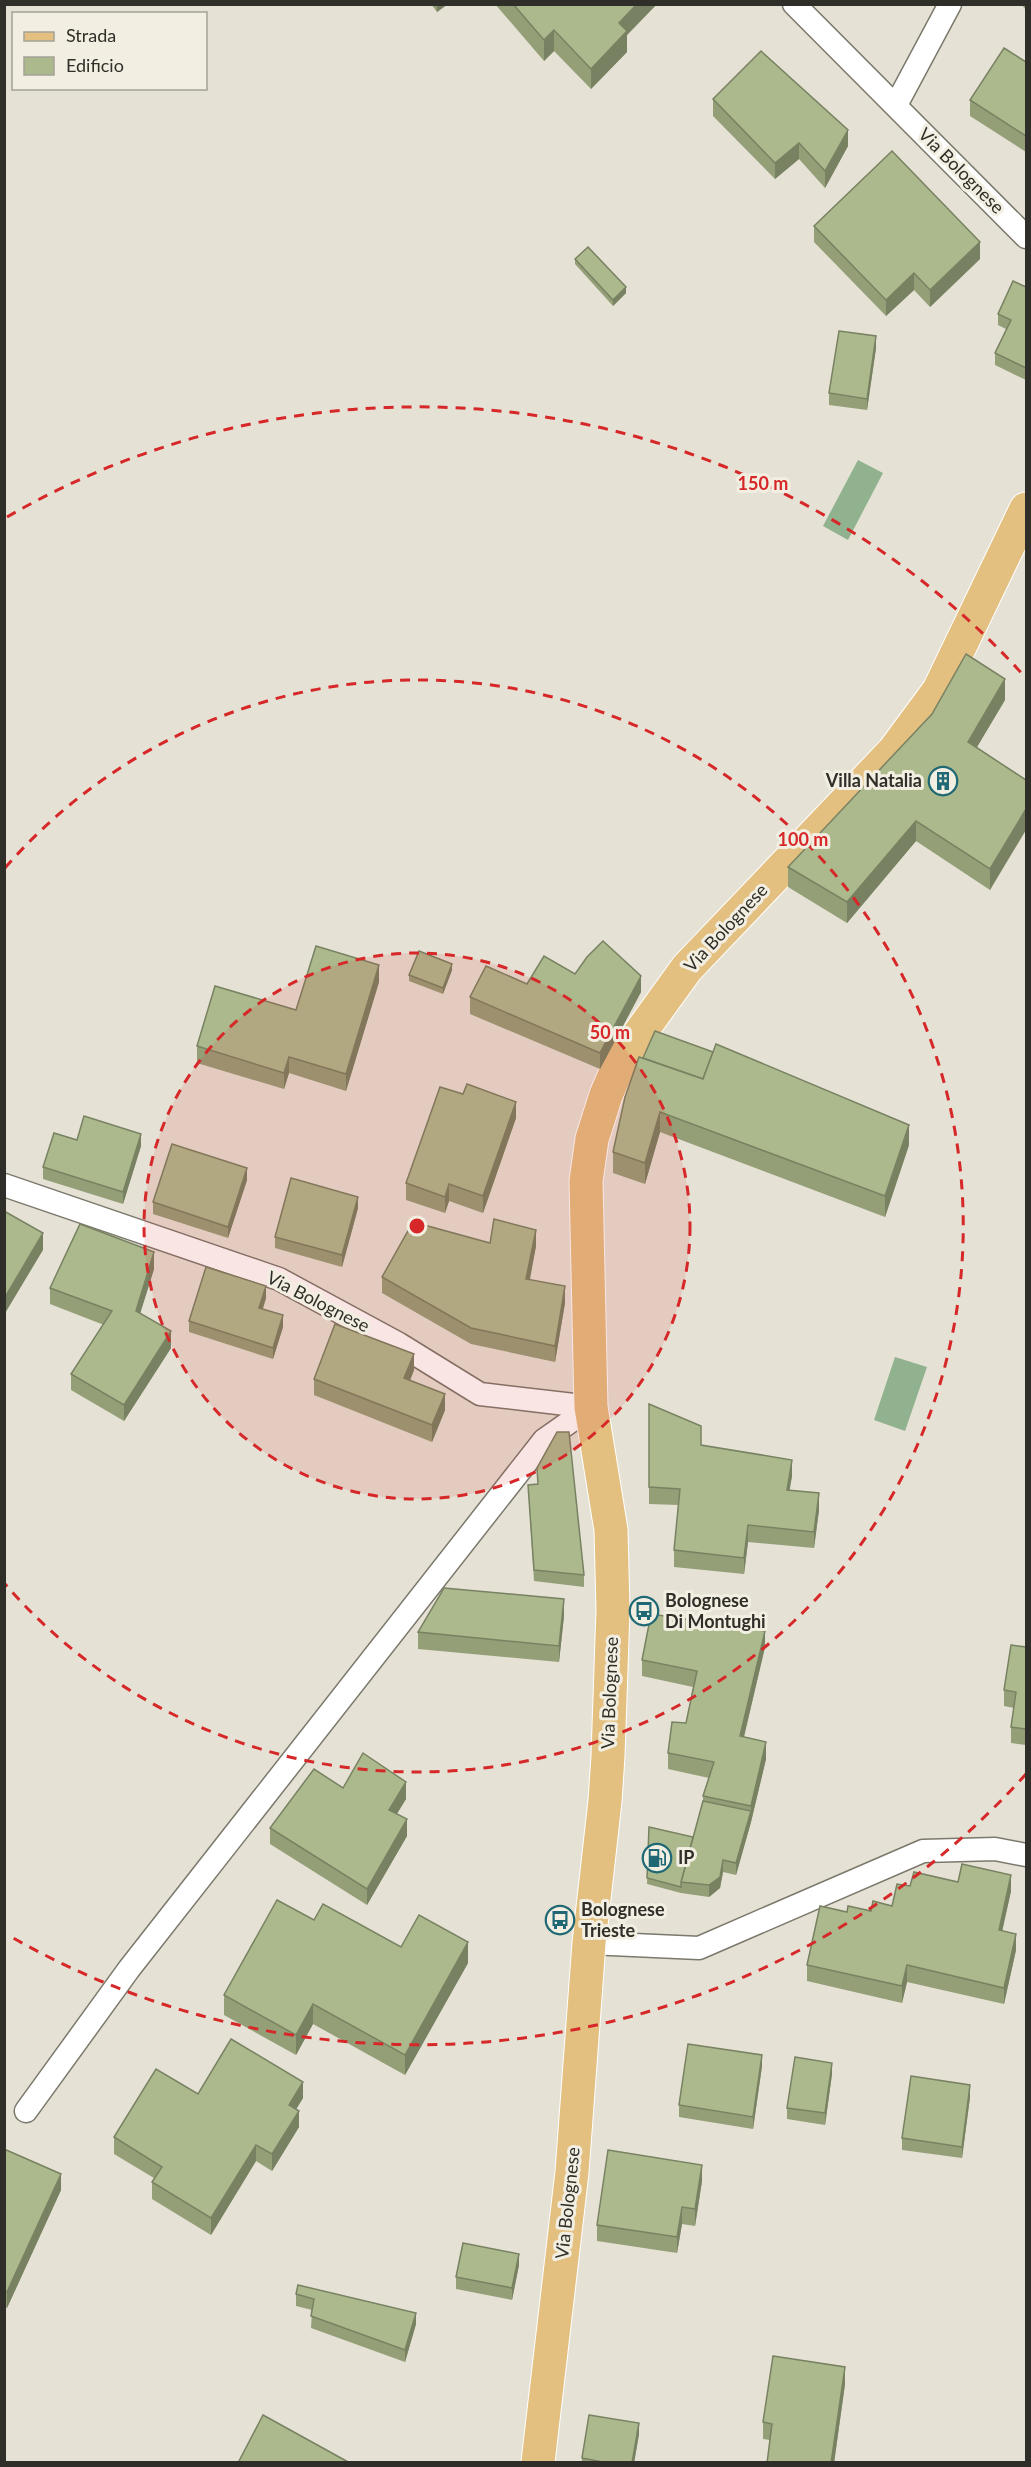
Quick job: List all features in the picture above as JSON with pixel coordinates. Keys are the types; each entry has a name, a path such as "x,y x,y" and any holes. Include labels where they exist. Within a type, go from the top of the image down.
{"main road":[{"name":"Via Bolognese","path":"538,2463 572,2172 589,1943 605,1801 613,1610 611,1530 591,1407 586,1181 592,1139 606,1095 622,1058 687,968 894,751 939,690 1026,509"}],"lane":[{"name":"Via Bolognese","path":"794,4 1026,237"},
{"path":"896,105 950,4"},
{"name":"Via Bolognese","path":"4,1185 279,1279 399,1344 480,1394 591,1407"},
{"path":"26,2111 129,1970 544,1440 591,1407"},
{"path":"589,1943 699,1948 923,1851 995,1849 1026,1855"}],"shaded area":[{"path":"858,460 883,473 848,540 823,526"},
{"path":"895,1357 927,1367 905,1431 874,1420"}],"building":[{"path":"513,4 637,4 619,23 627,31 591,69 554,30 544,40"},
{"path":"1004,48 1026,62 1026,136 970,100"},
{"path":"761,51 848,130 825,171 799,143 775,163 713,99"},
{"path":"892,151 980,242 930,290 914,273 886,300 814,226"},
{"path":"588,247 626,287 613,300 575,259"},
{"path":"1013,281 1026,287 1026,368 995,353 1011,320 998,314"},
{"path":"839,331 876,336 867,399 829,393"},
{"name":"Villa Natalia","path":"966,654 1005,679 968,742 1026,780 1026,809 990,869 916,821 847,902 788,867 932,714"},
{"path":"603,941 641,976 600,1053 470,997 486,966 527,984 544,956 575,974 587,957"},
{"path":"316,946 379,965 346,1074 289,1057 284,1073 197,1046 215,986 296,1010"},
{"path":"419,951 452,964 443,988 409,975"},
{"path":"655,1031 713,1052 703,1079 643,1058"},
{"path":"716,1044 909,1125 885,1196 660,1112 645,1163 613,1152 625,1097 639,1057 703,1079"},
{"path":"467,1084 516,1102 483,1196 449,1184 445,1197 406,1183 440,1087 463,1094"},
{"path":"84,1116 141,1134 123,1192 43,1167 54,1133 77,1140"},
{"path":"172,1144 247,1168 228,1227 153,1202"},
{"path":"291,1178 358,1197 342,1255 275,1237"},
{"path":"4,1211 43,1233 4,1299"},
{"path":"494,1219 536,1230 526,1279 565,1286 555,1346 471,1328 382,1277 413,1222 490,1243"},
{"path":"80,1224 154,1252 136,1311 171,1331 124,1405 71,1374 112,1311 50,1288"},
{"path":"206,1267 266,1286 259,1308 283,1315 273,1348 189,1321"},
{"path":"335,1324 414,1354 404,1378 445,1394 432,1425 314,1379"},
{"path":"649,1404 701,1426 701,1445 792,1460 787,1490 819,1493 814,1532 748,1525 744,1558 674,1550 680,1489 649,1487"},
{"path":"557,1432 569,1432 584,1575 534,1570 528,1485 538,1484 537,1468"},
{"path":"444,1588 564,1599 559,1646 418,1632"},
{"path":"651,1614 765,1631 740,1736 766,1742 751,1806 703,1796 714,1762 668,1753 672,1722 686,1723 697,1671 642,1660"},
{"path":"1011,1645 1026,1647 1026,1729 1011,1727 1016,1692 1004,1690"},
{"path":"363,1753 406,1782 389,1810 407,1819 367,1889 270,1828 314,1769 343,1788"},
{"path":"703,1801 751,1811 736,1863 723,1860 720,1877 709,1885 681,1882"},
{"path":"649,1827 693,1837 681,1887 647,1878"},
{"path":"962,1864 1011,1875 999,1930 1016,1934 1004,1988 907,1965 902,1986 807,1965 820,1906 847,1912 848,1906 871,1911 873,1901 892,1906 897,1884 910,1886 914,1872 958,1882"},
{"path":"277,1900 314,1920 323,1904 401,1947 419,1915 468,1942 405,2055 313,2004 296,2035 224,1995"},
{"path":"231,2039 303,2082 289,2105 299,2111 272,2154 256,2145 211,2218 152,2182 162,2167 114,2137 156,2069 198,2094"},
{"path":"688,2044 762,2055 753,2117 679,2105"},
{"path":"795,2057 832,2063 825,2113 787,2108"},
{"path":"911,2076 970,2085 962,2147 902,2138"},
{"path":"4,2149 61,2174 7,2292 4,2290"},
{"path":"608,2150 702,2165 695,2209 682,2207 677,2237 597,2225"},
{"path":"463,2243 519,2254 512,2288 456,2277"},
{"path":"298,2285 416,2313 405,2350 311,2316 314,2299 296,2294"},
{"path":"773,2356 845,2367 831,2463 767,2463 772,2424 763,2422"},
{"path":"263,2415 350,2463 238,2463"},
{"path":"589,2415 639,2423 632,2463 608,2463 582,2458"}],"place":[{"name":"Villa Natalia","path":"943,781"},
{"name":"Bolognese Di Montughi","path":"644,1611"},
{"name":"IP","path":"657,1858"},
{"name":"Bolognese Trieste","path":"560,1920"}]}
